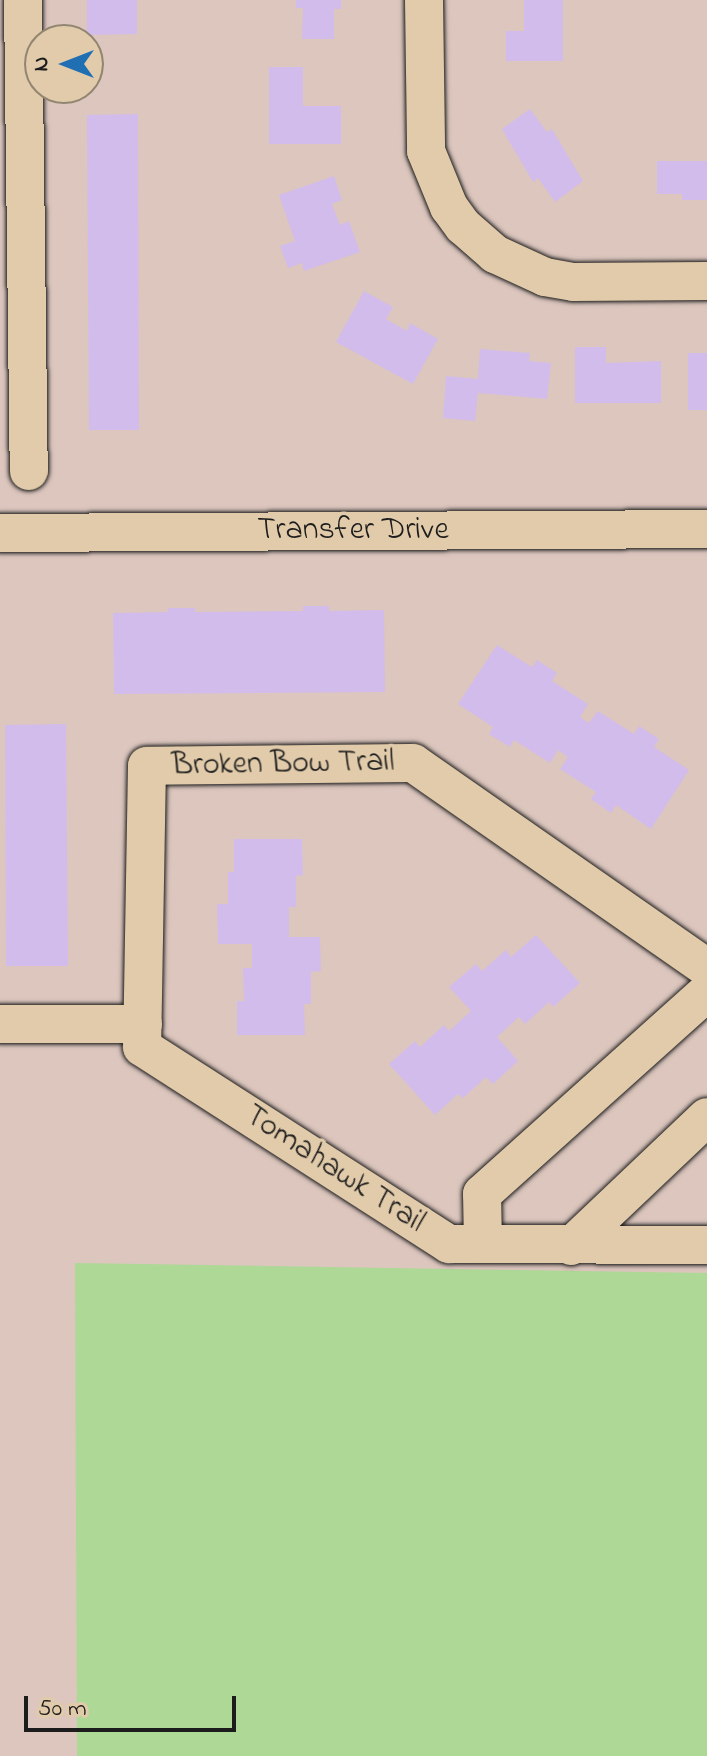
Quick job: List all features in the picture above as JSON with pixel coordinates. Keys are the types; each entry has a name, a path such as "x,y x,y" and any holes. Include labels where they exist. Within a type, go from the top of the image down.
{"street":[{"path":"23,0 13,340 29,471"},
{"path":"424,0 426,151 455,215 495,254 545,277 588,282 707,281"},
{"name":"Transfer Drive","path":"0,533 707,529"},
{"name":"Broken Bow Trail","path":"143,1024 147,766 413,763 707,968"},
{"path":"483,1244 482,1194 707,992"},
{"path":"0,1024 143,1024"},
{"name":"Tomahawk Trail","path":"143,1024 142,1047 449,1244 707,1245"},
{"path":"571,1246 707,1117"}],"green space":[{"path":"75,1263 707,1273 707,1756 77,1756"}],"building":[{"path":"87,0 137,0 137,34 104,35 104,24 87,24"},
{"path":"296,0 341,0 341,9 334,9 334,39 302,39 303,8 296,8"},
{"path":"524,0 563,0 563,61 506,61 506,31 524,31"},
{"path":"269,67 303,67 303,106 341,106 341,144 269,144"},
{"path":"530,109 547,132 552,129 583,181 555,202 538,178 533,182 502,129"},
{"path":"138,114 139,430 89,430 87,115"},
{"path":"657,161 707,161 707,200 682,200 682,194 657,194"},
{"path":"334,176 342,200 332,204 340,225 349,221 360,252 304,271 302,263 288,268 280,246 295,241 279,195"},
{"path":"364,291 393,307 386,319 407,331 410,323 438,339 413,384 336,342"},
{"path":"575,347 606,347 606,363 661,361 661,403 575,403"},
{"path":"480,349 530,353 529,361 551,363 547,399 478,393 475,421 443,418 446,376 478,379"},
{"path":"688,353 707,353 707,410 688,410"},
{"path":"303,606 329,606 329,611 384,610 385,692 114,694 113,613 168,612 168,608 195,608 195,612 303,611"},
{"path":"497,645 532,667 537,660 557,673 552,681 588,704 580,717 589,723 598,711 634,734 639,726 659,739 654,747 689,770 651,829 616,805 611,813 591,799 596,792 560,769 568,757 558,750 550,763 514,740 510,747 489,734 493,727 458,704"},
{"path":"66,724 68,966 6,966 5,725"},
{"path":"234,839 302,839 303,875 296,876 296,907 289,907 289,937 320,937 321,971 311,972 311,1004 304,1004 305,1035 237,1035 237,1001 244,1001 243,968 252,968 252,944 218,944 217,904 228,904 228,872 234,872"},
{"path":"536,935 580,983 553,1007 549,1002 525,1024 519,1017 497,1037 518,1061 493,1084 486,1077 463,1098 458,1094 435,1115 389,1064 415,1041 420,1047 444,1025 449,1031 471,1011 449,987 476,964 482,971 506,950 511,957"}]}
